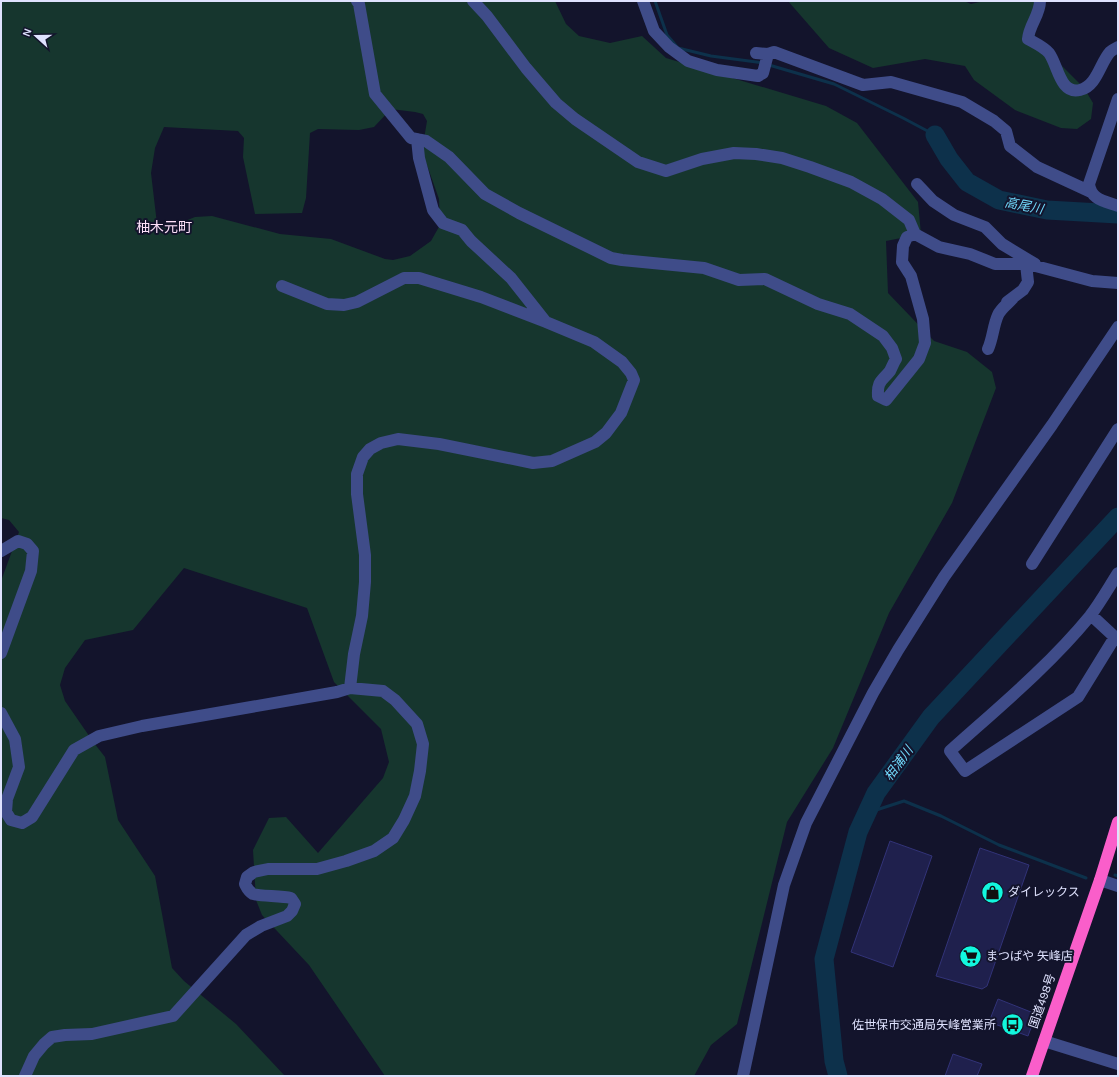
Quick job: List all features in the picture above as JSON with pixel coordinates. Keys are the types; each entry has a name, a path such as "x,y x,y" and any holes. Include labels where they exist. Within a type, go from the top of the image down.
{"highway":[{"name":"国道498号","path":"1032,1076 1100,880 1118,822"}],"street":[{"path":"357,1 359,4 375,94 411,138 426,141 449,157 485,194 611,258 704,268 739,280 766,280 818,304 850,314 883,336 892,348 896,359 890,370 882,378 878,389 878,396 886,400 919,359 925,343 923,319 911,276 902,262 903,246 907,237 915,234"},
{"path":"473,1 487,16 526,68 556,103 575,119 638,162 666,171 702,159 734,153 756,154 782,158 851,182 882,199 909,220 915,234 939,247 970,254 995,264 1026,264 1092,281 1118,283"},
{"path":"643,1 654,31 669,47 688,61 717,70 758,76 763,73 768,55"},
{"path":"1040,1 1040,9 1029,33 1028,39 1048,52 1055,63 1062,82 1070,89 1080,90 1090,85 1110,52 1118,47"},
{"path":"756,53 768,55 774,52 863,85 891,82 962,102 994,121 1006,131 1010,146 1037,167 1091,192"},
{"path":"1118,99 1089,184 1093,196 1118,206"},
{"path":"417,139 419,158 433,210 443,224 462,230 471,241 511,278 546,322"},
{"path":"917,184 933,201 954,214 985,227 1002,244 1041,267"},
{"path":"988,349 992,340 994,324 998,313 1023,290 1028,282 1026,264"},
{"path":"282,286 327,304 344,305 357,302 404,278 419,278 481,297 594,342 622,362 631,373 634,380 621,413 606,433 596,442 552,461 533,464 439,444 398,439 381,442 370,449 362,457 357,474 357,494 365,555 365,582 362,616 354,654 350,688"},
{"path":"997,307 1014,298"},
{"path":"744,1076 784,885 806,823 873,693 898,650 944,577 1052,425 1118,327"},
{"path":"1032,564 1118,429"},
{"path":"1,551 18,541 27,544 33,551 31,570 1,653"},
{"path":"1091,615 1116,639 1078,697 965,771 950,751 1040,669 1071,638 1091,615 1118,573"},
{"path":"1,713 15,740 19,767 7,799 6,812 11,820 22,823 32,817 74,750 99,736 142,726 337,692 350,688 382,691 395,700 416,724 423,744 415,796 404,820 393,838 374,851 346,862 317,869 268,869 254,872 247,877 245,884 248,890 254,894 282,895 291,898 295,904 292,911 287,916 261,926 246,935 172,1016 92,1034 52,1037 34,1056 25,1076"},
{"path":"1100,880 1118,886"},
{"path":"1044,1041 1118,1064 1114,1076"}],"green space":[{"path":"1,1 555,1 566,24 579,36 610,43 642,36 666,58 826,106 857,123 918,202 921,234 886,241 888,293 934,341 967,352 992,372 996,388 952,503 889,613 833,748 787,822 737,1024 711,1045 694,1076 385,1076 309,965 262,915 256,900 253,850 269,818 286,817 318,853 383,778 389,762 381,729 334,682 307,608 184,568 133,630 85,640 65,668 60,685 65,701 105,757 118,820 155,876 172,968 184,981 236,1024 285,1076 1,1076 1,581 19,532 9,520 1,518","holes":["391,109 423,114 427,121 422,151 439,199 440,225 431,241 410,256 393,260 385,259 331,239 280,234 212,216 195,217 180,223 157,224 151,173 155,148 164,127 238,131 244,138 243,157 255,214 302,213 306,198 310,133 318,129 359,130 374,127"]},
{"path":"788,1 964,1 971,4 984,1 1034,1 1035,39 1084,88 1093,103 1091,119 1077,129 1061,128 1015,110 974,80 965,66 925,59 873,68 829,48"}],"building":[{"path":"890,841 932,856 893,967 851,952"},
{"path":"980,848 1029,865 987,986 982,989 936,976"},
{"path":"998,999 1036,1014 1028,1036 989,1022"},
{"path":"953,1054 982,1064 977,1076 945,1076"}],"waterway":[{"path":"655,1 667,35 678,48 711,56 764,63"},
{"path":"769,65 834,84 935,135"},
{"name":"高尾川","path":"935,135 949,159 967,182 999,200 1047,210 1118,214"},
{"name":"相浦川","path":"838,1076 834,1061 824,959 858,832 876,793 931,717 1118,517"},
{"path":"867,813 904,801 941,816 999,845 1086,878"}],"place":[{"name":"ダイレックス","path":"993,892"},
{"name":"まつばや 矢峰店","path":"971,956"},
{"name":"佐世保市交通局矢峰営業所","path":"1012,1025"}],"district":[{"name":"柚木元町","path":"164,227"}]}
